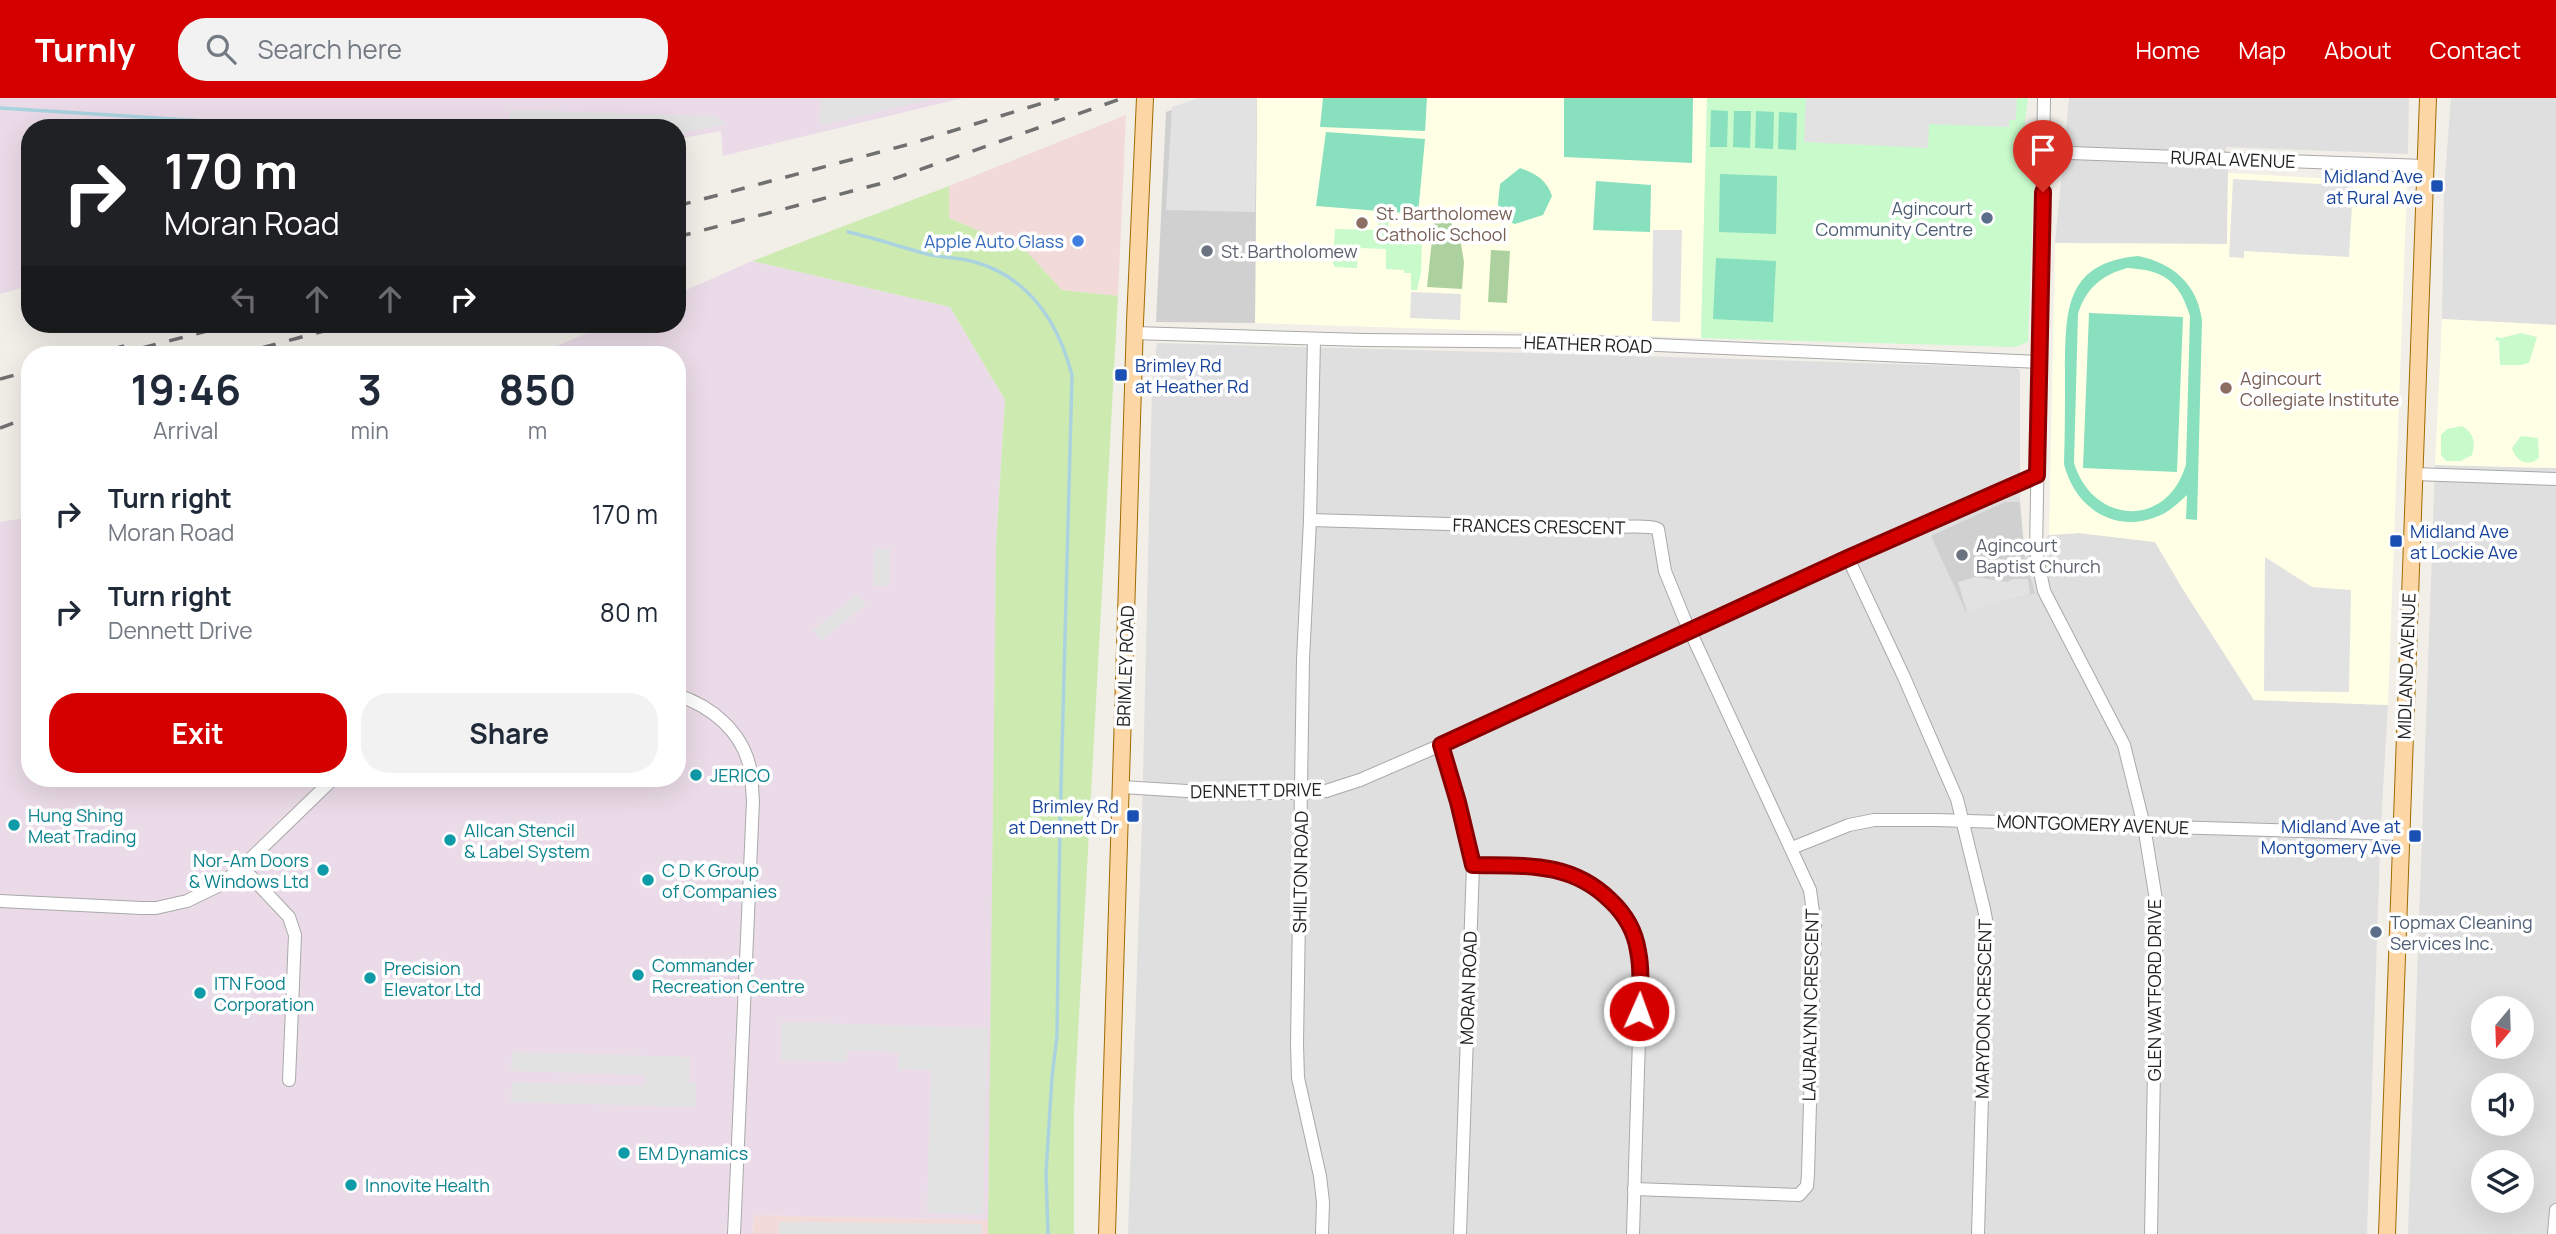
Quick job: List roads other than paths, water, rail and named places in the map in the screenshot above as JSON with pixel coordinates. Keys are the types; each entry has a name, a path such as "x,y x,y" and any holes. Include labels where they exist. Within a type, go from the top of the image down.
{"main road":[{"name":"BRIMLEY ROAD","path":"1107,1234 1134,333 1144,98"},
{"name":"MIDLAND AVENUE","path":"2387,1234 2399,834 2428,98"}],"street":[{"name":"GLEN WATFORD DRIVE","path":"2044,98 2036,552 2044,591 2124,746 2144,826 2157,906 2151,1234"},
{"name":"RURAL AVENUE","path":"2043,152 2424,166"},
{"name":"HEATHER ROAD","path":"1134,333 1314,339 1591,342 2041,362"},
{"name":"SHILTON ROAD","path":"1314,339 1310,520 1303,659 1298,1078 1320,1176 1323,1202 1322,1234"},
{"path":"2414,474 2556,479"},
{"name":"DENNETT DRIVE","path":"1122,788 1219,793 1326,791 1441,745 1848,558 2037,475"},
{"name":"FRANCES CRESCENT","path":"1310,520 1588,528 1650,525 1658,529 1665,571 1691,631"},
{"name":"MARYDON CRESCENT","path":"1848,558 1905,677 1957,799 1987,925 1978,1234"},
{"name":"LAURALYNN CRESCENT","path":"1634,1189 1799,1195 1807,1186 1815,926 1810,890 1691,631"},
{"path":"686,698 695,701 724,722 736,737 750,766 753,801 734,1234"},
{"name":"MORAN ROAD","path":"1441,745 1473,865 1460,1234"},
{"path":"0,901 156,908 187,901 220,885 243,867 324,787"},
{"name":"MONTGOMERY AVENUE","path":"1792,848 1849,825 1874,820 2399,834"},
{"path":"1473,865 1540,866 1565,871 1597,887 1628,920 1638,951 1641,973 1633,1234"},
{"path":"243,867 289,917 295,935 289,1080"},
{"path":"2554,1234 2556,1210"}],"waterway":[{"path":"0,108 172,119"},
{"path":"848,232 927,254 975,262 1011,279 1026,291 1050,320 1072,375 1057,1036 1046,1173 1048,1234"}],"railway":[{"path":"686,204 910,144 1059,98"},
{"path":"686,235 879,184 1123,98"},
{"path":"150,346 199,333"},
{"path":"268,346 317,333"},
{"path":"0,379 21,373"},
{"path":"0,428 21,420"}],"place":[{"name":"Midland Ave at Rural Ave","path":"2437,186"},
{"name":"Agincourt Community Centre","path":"1987,218"},
{"name":"St. Bartholomew Catholic School","path":"1362,223"},
{"name":"Apple Auto Glass","path":"1078,241"},
{"name":"St. Bartholomew","path":"1207,251"},
{"name":"Brimley Rd at Heather Rd","path":"1121,375"},
{"name":"Agincourt Collegiate Institute","path":"2226,388"},
{"name":"Midland Ave at Lockie Ave","path":"2396,541"},
{"name":"Agincourt Baptist Church","path":"1962,555"},
{"name":"JERICO","path":"696,775"},
{"name":"Brimley Rd at Dennett Dr","path":"1133,816"},
{"name":"Hung Shing Meat Trading","path":"14,825"},
{"name":"Midland Ave at Montgomery Ave","path":"2415,836"},
{"name":"Allcan Stencil & Label System","path":"450,840"},
{"name":"Nor-Am Doors & Windows Ltd","path":"323,870"},
{"name":"C D K Group of Companies","path":"648,880"},
{"name":"Topmax Cleaning Services Inc.","path":"2376,932"},
{"name":"Commander Recreation Centre","path":"638,975"},
{"name":"Precision Elevator Ltd","path":"370,978"},
{"name":"ITN Food Corporation","path":"200,993"},
{"name":"EM Dynamics","path":"624,1153"},
{"name":"Innovite Health","path":"351,1185"}]}
